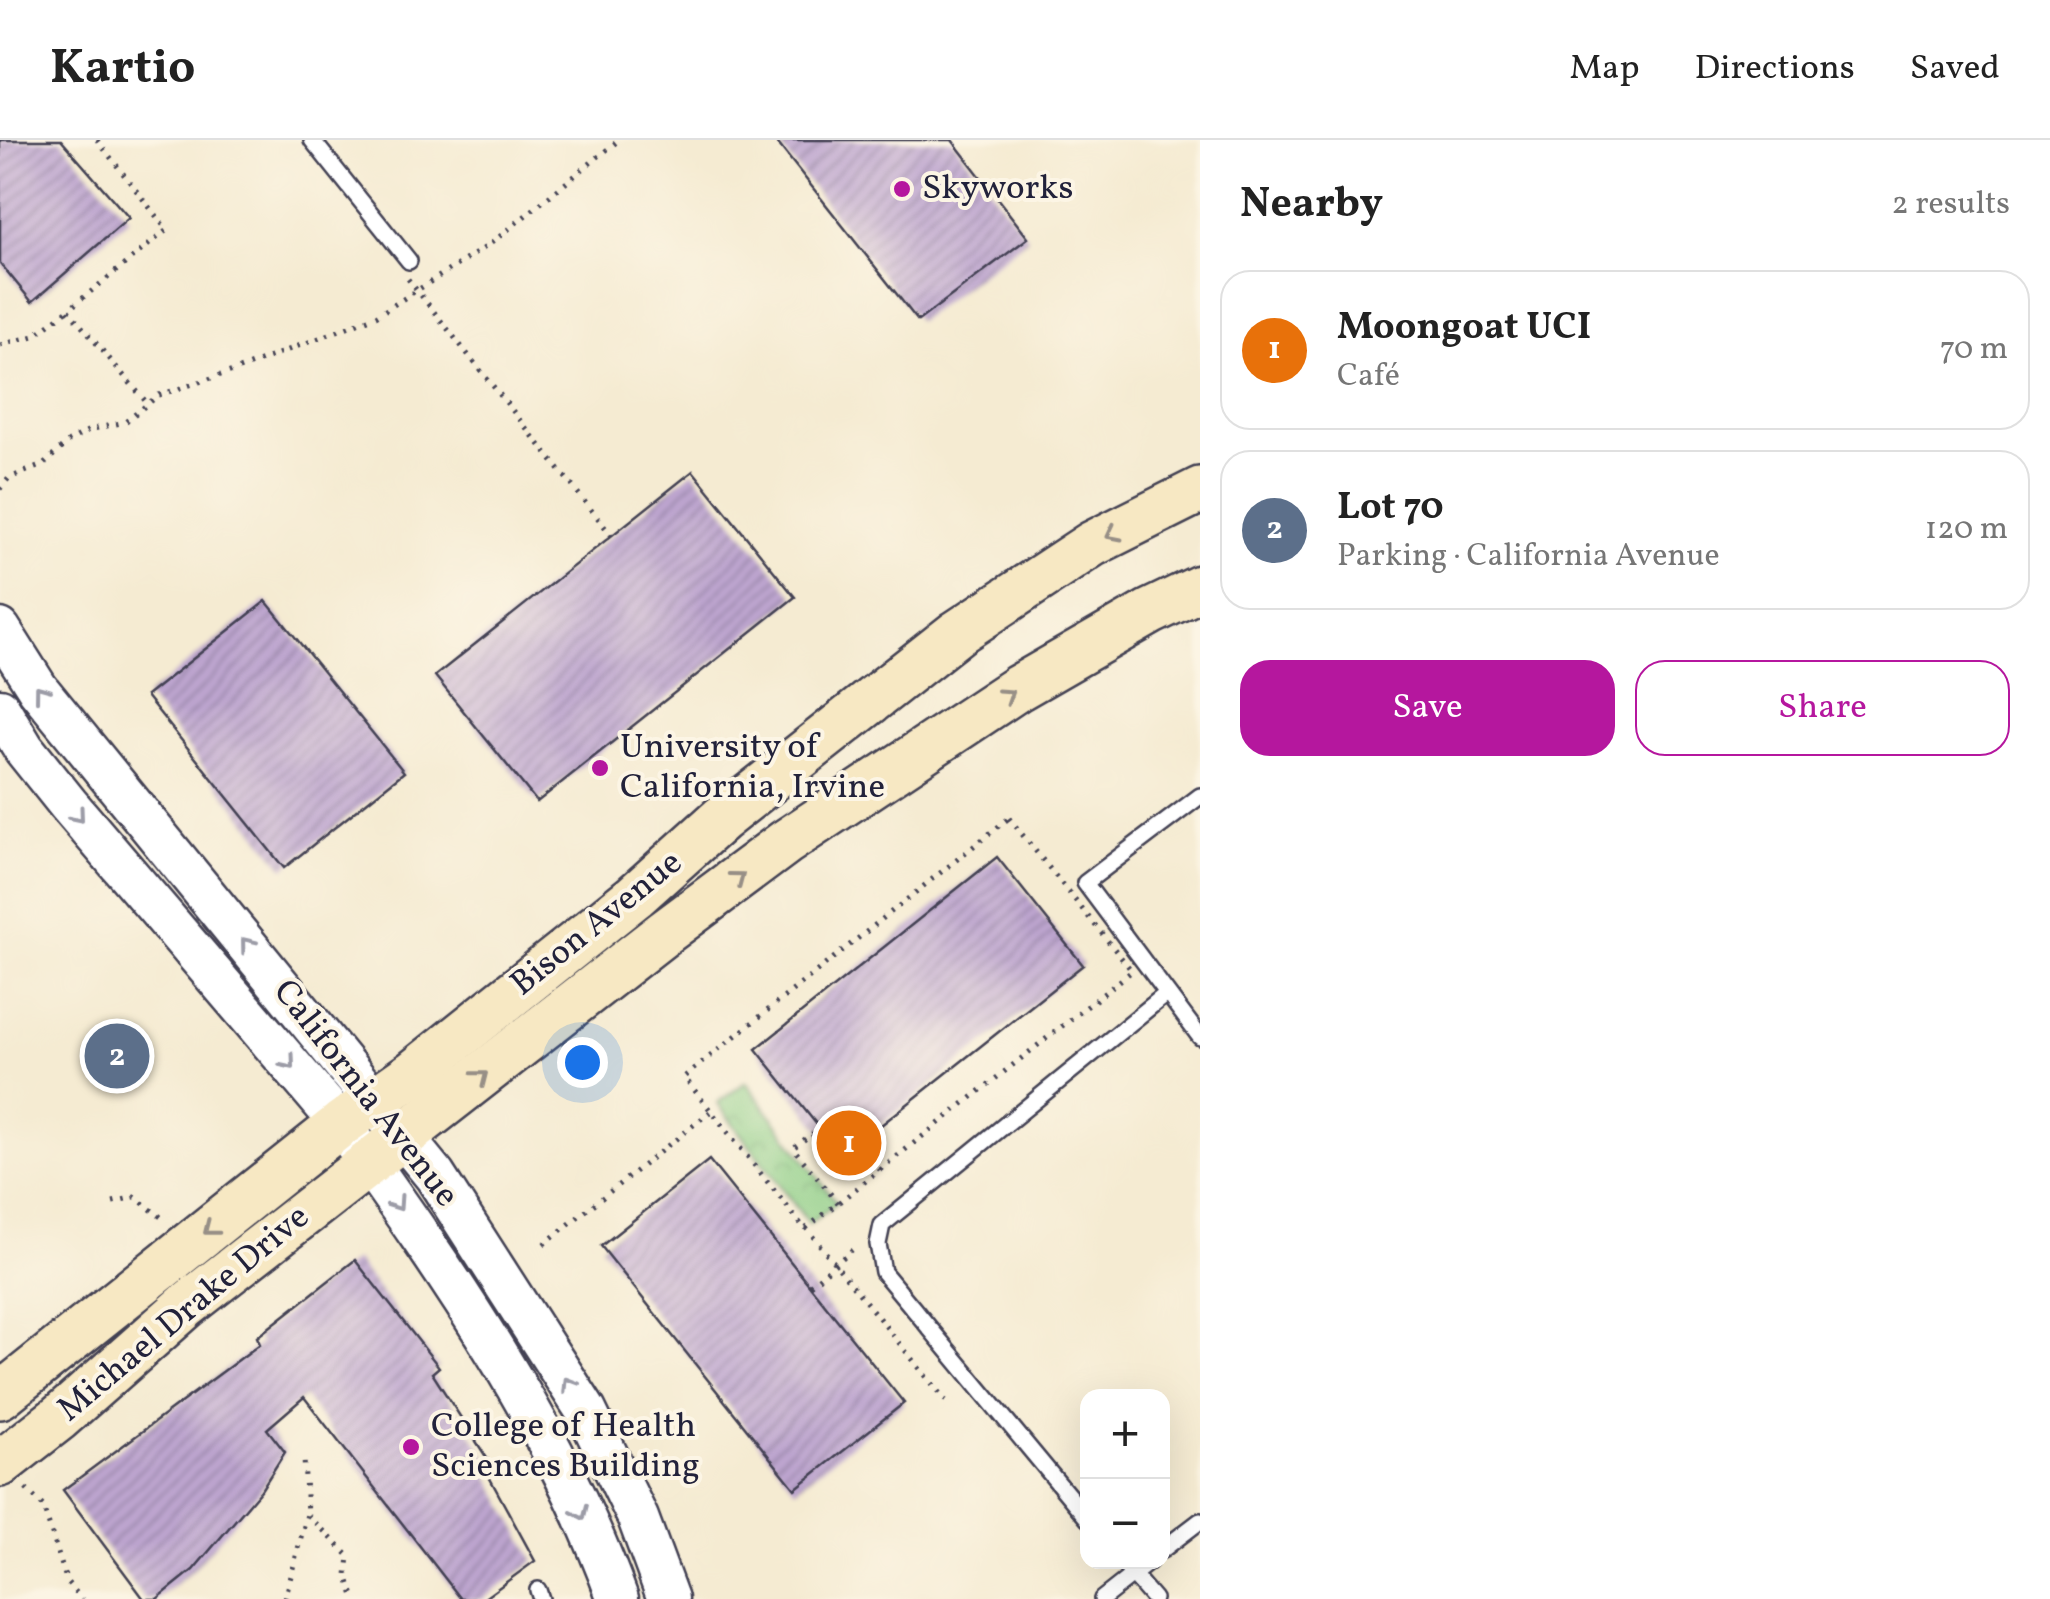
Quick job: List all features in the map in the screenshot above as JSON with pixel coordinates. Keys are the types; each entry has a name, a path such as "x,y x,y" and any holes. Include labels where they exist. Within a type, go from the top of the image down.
{"main road":[{"name":"Bison Avenue","path":"358,1112 619,908 721,819 957,632 1092,544 1200,490"},
{"name":"Bison Avenue","path":"387,1150 786,842 1018,688 1150,612 1200,588"},
{"name":"Michael Drake Drive","path":"0,1396 358,1112"},
{"name":"Michael Drake Drive","path":"8,1472 59,1418 187,1305 387,1150"}],"street":[{"name":"California Avenue","path":"0,628 38,689 387,1150 558,1463 618,1599"},
{"name":"California Avenue","path":"0,709 24,748 68,804 358,1112"},
{"name":"California Avenue","path":"387,1150 435,1176 520,1305 586,1412 638,1518 668,1599"}],"lane":[{"path":"312,140 403,263"},
{"path":"1200,796 1085,883 1200,1038"},
{"path":"1080,1510 882,1272 878,1244 882,1226 1166,994"},
{"path":"1170,1544 1200,1521"},
{"path":"1102,1599 1127,1569"},
{"path":"1129,1569 1154,1599"}],"path":[{"path":"0,344 34,336 167,230 97,140"},
{"path":"0,489 10,478 43,465 69,441 90,430 125,422 159,395 376,316 490,245 619,140"},
{"path":"403,263 418,292 612,536"},
{"path":"68,310 148,404"},
{"path":"806,1228 1132,972 1010,818 684,1077 711,1112 946,1401"},
{"path":"544,1244 711,1112"},
{"path":"838,1203 793,1148 812,1134 841,1168 875,1142"},
{"path":"858,1144 880,1170"},
{"path":"112,1202 135,1198 163,1217 174,1232"},
{"path":"810,1285 852,1250"},
{"path":"285,1599 307,1514 304,1459"},
{"path":"8,1472 43,1506 66,1582 82,1599"},
{"path":"307,1514 349,1556 348,1575 355,1599"}],"green space":[{"path":"746,1082 837,1203 809,1224 717,1103"}],"building":[{"path":"0,140 61,140 129,218 32,302 0,263"},
{"name":"Skyworks","path":"775,140 952,140 1028,238 918,321"},
{"path":"693,471 795,597 537,802 435,676"},
{"path":"266,601 404,772 284,868 146,696"},
{"path":"997,857 1083,965 842,1156 756,1049"},
{"path":"709,1160 904,1403 795,1489 601,1246"},
{"name":"College of Health Sciences Building","path":"355,1260 439,1367 432,1373 492,1466 486,1471 535,1561 483,1599 461,1599 304,1397 267,1429 285,1452 261,1490 193,1570 157,1599 144,1599 63,1490 260,1344 257,1337"}],"place":[{"name":"Skyworks","path":"902,189"},
{"name":"University of California, Irvine","path":"600,768"},
{"name":"Lot 70","path":"117,1056"},
{"name":"Moongoat UCI","path":"849,1143"},
{"name":"College of Health Sciences Building","path":"411,1447"}]}
